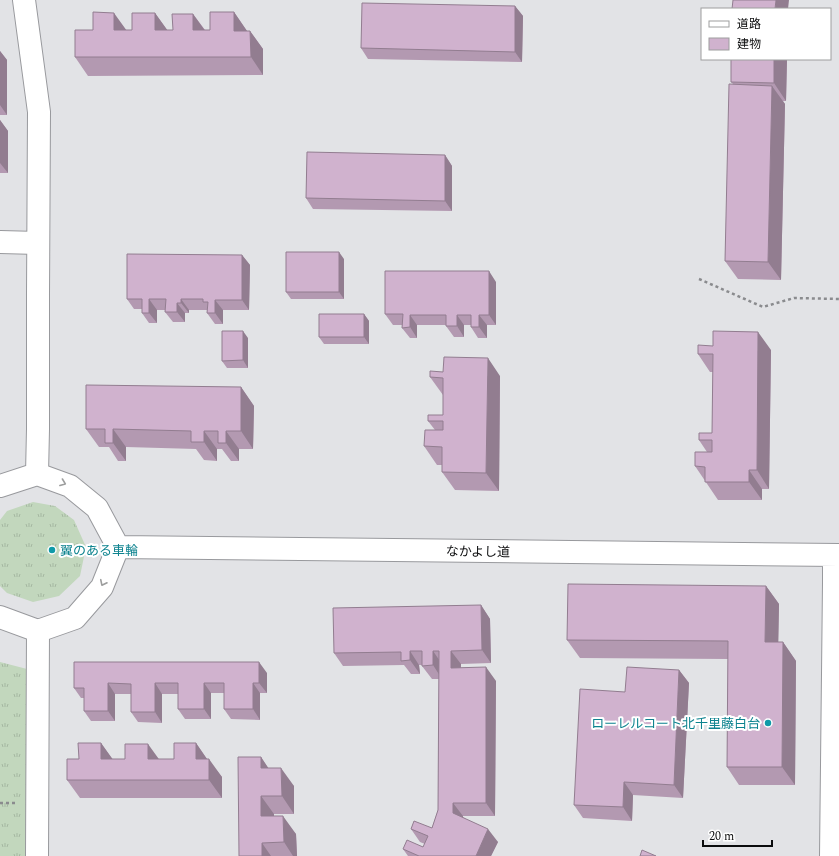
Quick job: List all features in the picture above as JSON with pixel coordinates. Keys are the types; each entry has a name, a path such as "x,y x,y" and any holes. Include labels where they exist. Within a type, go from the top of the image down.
{"street":[{"path":"24,0 39,112 37,474"},
{"path":"0,242 38,243"},
{"path":"0,486 37,474 70,486 97,508 118,548 102,587 75,618 38,631 0,617"},
{"name":"なかよし道","path":"118,548 836,555"},
{"path":"831,856 834,583 836,555"},
{"path":"37,856 38,631"}],"path":[{"path":"699,279 763,307 794,298 839,299"}],"green space":[{"path":"33,502 55,506 74,520 86,547 80,576 59,596 33,602 7,593 0,586 0,520 7,511"},
{"path":"0,662 27,669 26,856 0,856"}],"building":[{"path":"733,0 776,0 775,8 732,8"},
{"path":"362,3 515,6 515,52 361,48"},
{"path":"93,12 114,13 114,30 132,30 132,13 155,13 155,30 173,30 172,14 193,14 193,30 210,30 210,12 234,12 234,31 250,31 251,57 75,57 75,30 93,30"},
{"path":"731,60 774,60 774,83 731,82"},
{"path":"729,84 772,86 768,262 725,261"},
{"path":"307,152 445,155 445,201 306,198"},
{"path":"286,252 339,252 339,292 286,292"},
{"path":"127,254 242,255 242,300 215,300 215,313 207,313 208,302 203,302 203,299 181,299 181,303 177,303 177,312 165,312 166,299 149,299 149,313 142,313 142,299 127,299"},
{"path":"385,271 489,271 489,315 479,315 479,327 471,327 471,315 457,315 457,326 446,326 446,315 410,315 410,327 402,328 403,314 385,314"},
{"path":"319,314 364,314 364,337 319,337"},
{"path":"222,331 243,331 243,360 222,361"},
{"path":"713,331 758,332 757,470 749,470 749,482 705,482 705,467 695,466 695,452 712,452 712,440 699,440 699,433 712,433 713,354 698,354 698,345 713,346"},
{"path":"444,357 488,358 486,473 442,472 442,447 424,446 425,430 443,430 443,421 428,421 428,415 443,415 443,378 430,377 430,371 443,372"},
{"path":"86,385 241,387 241,431 226,431 226,443 218,443 218,431 204,431 204,442 191,442 191,431 113,429 113,443 105,443 105,429 86,429"},
{"name":"ローレルコート北千里藤白台","path":"568,584 766,586 765,642 783,642 782,767 727,767 728,641 567,640"},
{"path":"481,605 482,650 451,651 451,668 486,667 486,803 453,803 453,813 488,829 476,856 419,856 403,849 407,840 423,847 428,836 411,829 414,821 432,828 438,810 439,651 433,651 433,665 422,666 422,651 410,651 410,660 401,661 401,652 334,653 333,608"},
{"path":"74,662 259,662 259,683 253,683 253,709 224,709 224,683 204,683 204,709 178,709 178,683 155,683 155,712 131,712 131,684 108,683 108,711 84,711 84,688 74,688"},
{"path":"627,667 679,670 674,785 624,782 623,807 574,805 580,689 625,692"},
{"path":"78,743 101,743 101,759 125,759 125,744 148,744 148,759 174,759 174,743 196,743 196,759 209,759 209,780 67,780 67,759 79,759"},
{"path":"238,757 261,757 261,768 281,768 282,796 261,796 261,816 283,816 284,842 262,843 262,856 239,856"},
{"path":"642,850 656,856 640,856"}],"place":[{"name":"翼のある車輪","path":"52,550"},
{"name":"ローレルコート北千里藤白台","path":"768,723"}]}
